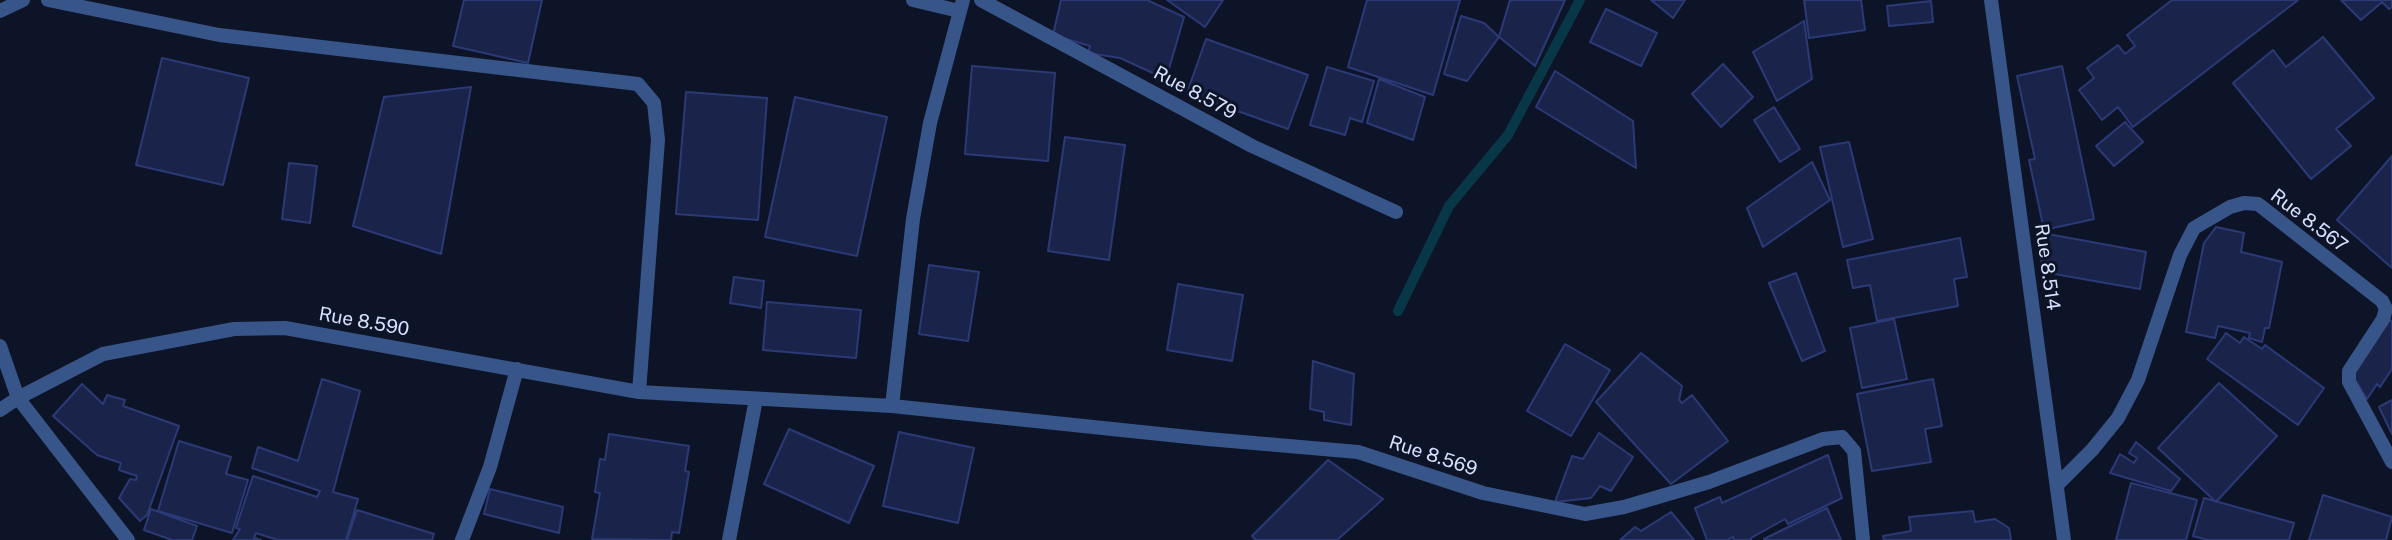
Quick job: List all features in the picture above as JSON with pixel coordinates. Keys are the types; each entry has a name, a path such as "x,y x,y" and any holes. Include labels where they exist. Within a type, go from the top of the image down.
{"street":[{"path":"0,11 23,0"},
{"path":"48,0 219,35 638,84 654,103 658,140 639,392"},
{"path":"892,406 915,205 930,123 961,6 914,0"},
{"name":"Rue 8.579","path":"981,0 1252,146 1396,212"},
{"name":"Rue 8.514","path":"1991,0 2064,540"},
{"name":"Rue 8.567","path":"2057,484 2092,450 2118,418 2138,380 2180,256 2194,228 2230,207 2244,203 2258,204 2382,301 2386,309 2383,319 2349,371 2349,382 2392,462"},
{"name":"Rue 8.590","path":"0,410 103,354 234,329 285,328 639,392 892,406"},
{"path":"0,346 18,398 128,540"},
{"path":"462,540 490,467 517,369"},
{"path":"729,540 756,399"},
{"name":"Rue 8.569","path":"892,406 1357,452 1483,492 1585,514 1624,507 1709,482 1823,439 1842,437 1854,451 1863,540"}],"building":[{"path":"464,0 542,0 528,63 453,46"},
{"path":"1061,0 1147,0 1184,17 1166,79 1120,58 1088,53 1090,46 1053,35"},
{"path":"1167,0 1223,0 1205,27"},
{"path":"1367,0 1460,0 1433,95 1348,67"},
{"path":"1510,0 1565,0 1535,66 1499,37"},
{"path":"1651,0 1685,0 1673,18"},
{"path":"1804,0 1861,0 1865,30 1809,38"},
{"path":"2172,0 2298,0 2133,127 2118,107 2102,120 2079,90 2094,78 2087,68 2118,45 2125,54 2135,46 2127,35"},
{"path":"2341,0 2392,0 2392,7 2389,9 2382,2 2361,20"},
{"path":"1931,1 1933,22 1889,26 1887,6"},
{"path":"1606,9 1657,33 1641,66 1590,42"},
{"path":"1461,16 1484,23 1499,37 1467,81 1444,74"},
{"path":"1804,21 1812,79 1777,101 1753,52"},
{"path":"2323,37 2374,98 2336,129 2351,146 2311,179 2233,83 2273,50 2286,67"},
{"path":"1206,39 1308,75 1288,129 1187,93"},
{"path":"162,58 249,78 223,185 136,165"},
{"path":"1723,64 1753,97 1721,127 1692,94"},
{"path":"972,66 1055,73 1048,161 965,154"},
{"path":"2062,66 2094,219 2044,230 2029,160 2035,159 2017,76"},
{"path":"1327,67 1374,81 1362,122 1350,118 1345,135 1310,125"},
{"path":"1555,71 1633,121 1636,168 1536,107"},
{"path":"1379,79 1425,97 1413,140 1367,123"},
{"path":"471,87 441,254 353,226 384,97"},
{"path":"686,92 767,98 758,220 676,214"},
{"path":"795,97 887,117 857,256 765,237"},
{"path":"1774,107 1800,149 1780,162 1754,120"},
{"path":"2125,122 2143,142 2114,166 2096,146"},
{"path":"1065,137 1125,145 1109,260 1048,251"},
{"path":"1849,142 1873,239 1843,247 1820,147"},
{"path":"2392,156 2392,268 2337,220"},
{"path":"1812,162 1830,200 1763,247 1747,208"},
{"path":"289,163 317,166 310,223 282,219"},
{"path":"2216,227 2244,233 2241,252 2282,262 2269,328 2265,328 2262,342 2249,338 2250,333 2218,326 2215,338 2186,332 2204,243"},
{"path":"2037,232 2146,252 2140,289 2043,272"},
{"path":"1960,238 1967,277 1954,279 1958,306 1877,321 1870,285 1853,288 1847,260"},
{"path":"929,265 979,272 968,341 919,334"},
{"path":"1796,273 1825,351 1802,361 1769,283"},
{"path":"734,277 764,281 761,308 730,303"},
{"path":"1178,284 1243,295 1232,361 1167,350"},
{"path":"767,302 861,310 856,358 763,350"},
{"path":"1894,319 1907,379 1862,388 1850,328"},
{"path":"2390,320 2392,369 2380,387 2377,384 2367,399 2352,375"},
{"path":"2226,333 2240,343 2244,337 2262,349 2265,345 2324,388 2298,425 2207,359"},
{"path":"1565,344 1610,370 1571,436 1527,411"},
{"path":"1641,353 1682,386 1679,400 1682,403 1692,395 1728,441 1671,484 1596,402"},
{"path":"1313,361 1354,374 1351,425 1324,420 1324,412 1310,409"},
{"path":"322,379 360,391 333,492 358,499 346,540 278,540 256,533 254,538 261,540 233,540 240,529 236,528 253,476 317,497 320,491 252,468 258,447 298,461"},
{"path":"1933,379 1942,426 1925,429 1931,462 1872,471 1857,394"},
{"path":"2219,383 2277,436 2216,502 2158,448"},
{"path":"82,384 103,404 107,395 125,400 123,406 179,426 147,515 140,521 119,498 130,479 136,480 137,476 119,470 121,463 97,455 53,416"},
{"path":"2392,400 2392,434 2379,407"},
{"path":"789,429 874,466 849,523 764,484"},
{"path":"899,432 974,448 958,523 883,506"},
{"path":"1599,433 1633,457 1611,491 1600,486 1591,498 1555,502 1572,456 1583,459"},
{"path":"609,434 689,446 685,471 689,472 679,533 672,532 671,540 592,539 600,493 595,492 600,459 605,460"},
{"path":"179,441 231,457 226,474 248,480 232,533 158,511"},
{"path":"2136,442 2180,479 2171,491 2110,473 2120,454 2134,463 2137,458 2129,453"},
{"path":"1828,455 1842,498 1788,524 1785,519 1751,540 1734,540 1733,537 1727,540 1707,540 1695,508 1720,497 1722,503"},
{"path":"1328,460 1383,499 1337,540 1256,540 1252,536"},
{"path":"2131,483 2197,500 2186,540 2116,540"},
{"path":"490,489 563,507 559,533 484,514"},
{"path":"2323,495 2392,517 2386,540 2309,540"},
{"path":"2204,498 2294,523 2289,540 2208,540 2193,536"},
{"path":"1827,508 1841,540 1764,540 1764,539"},
{"path":"151,509 197,526 192,540 172,540 144,530"},
{"path":"357,510 434,534 432,540 347,540"},
{"path":"1973,511 1975,522 1995,519 2009,528 2011,540 1884,540 1883,536 1911,531 1909,517"},
{"path":"1671,512 1694,540 1620,540 1635,527 1641,531"}],"waterway":[{"path":"1398,311 1449,206 1508,135 1580,0"}]}
